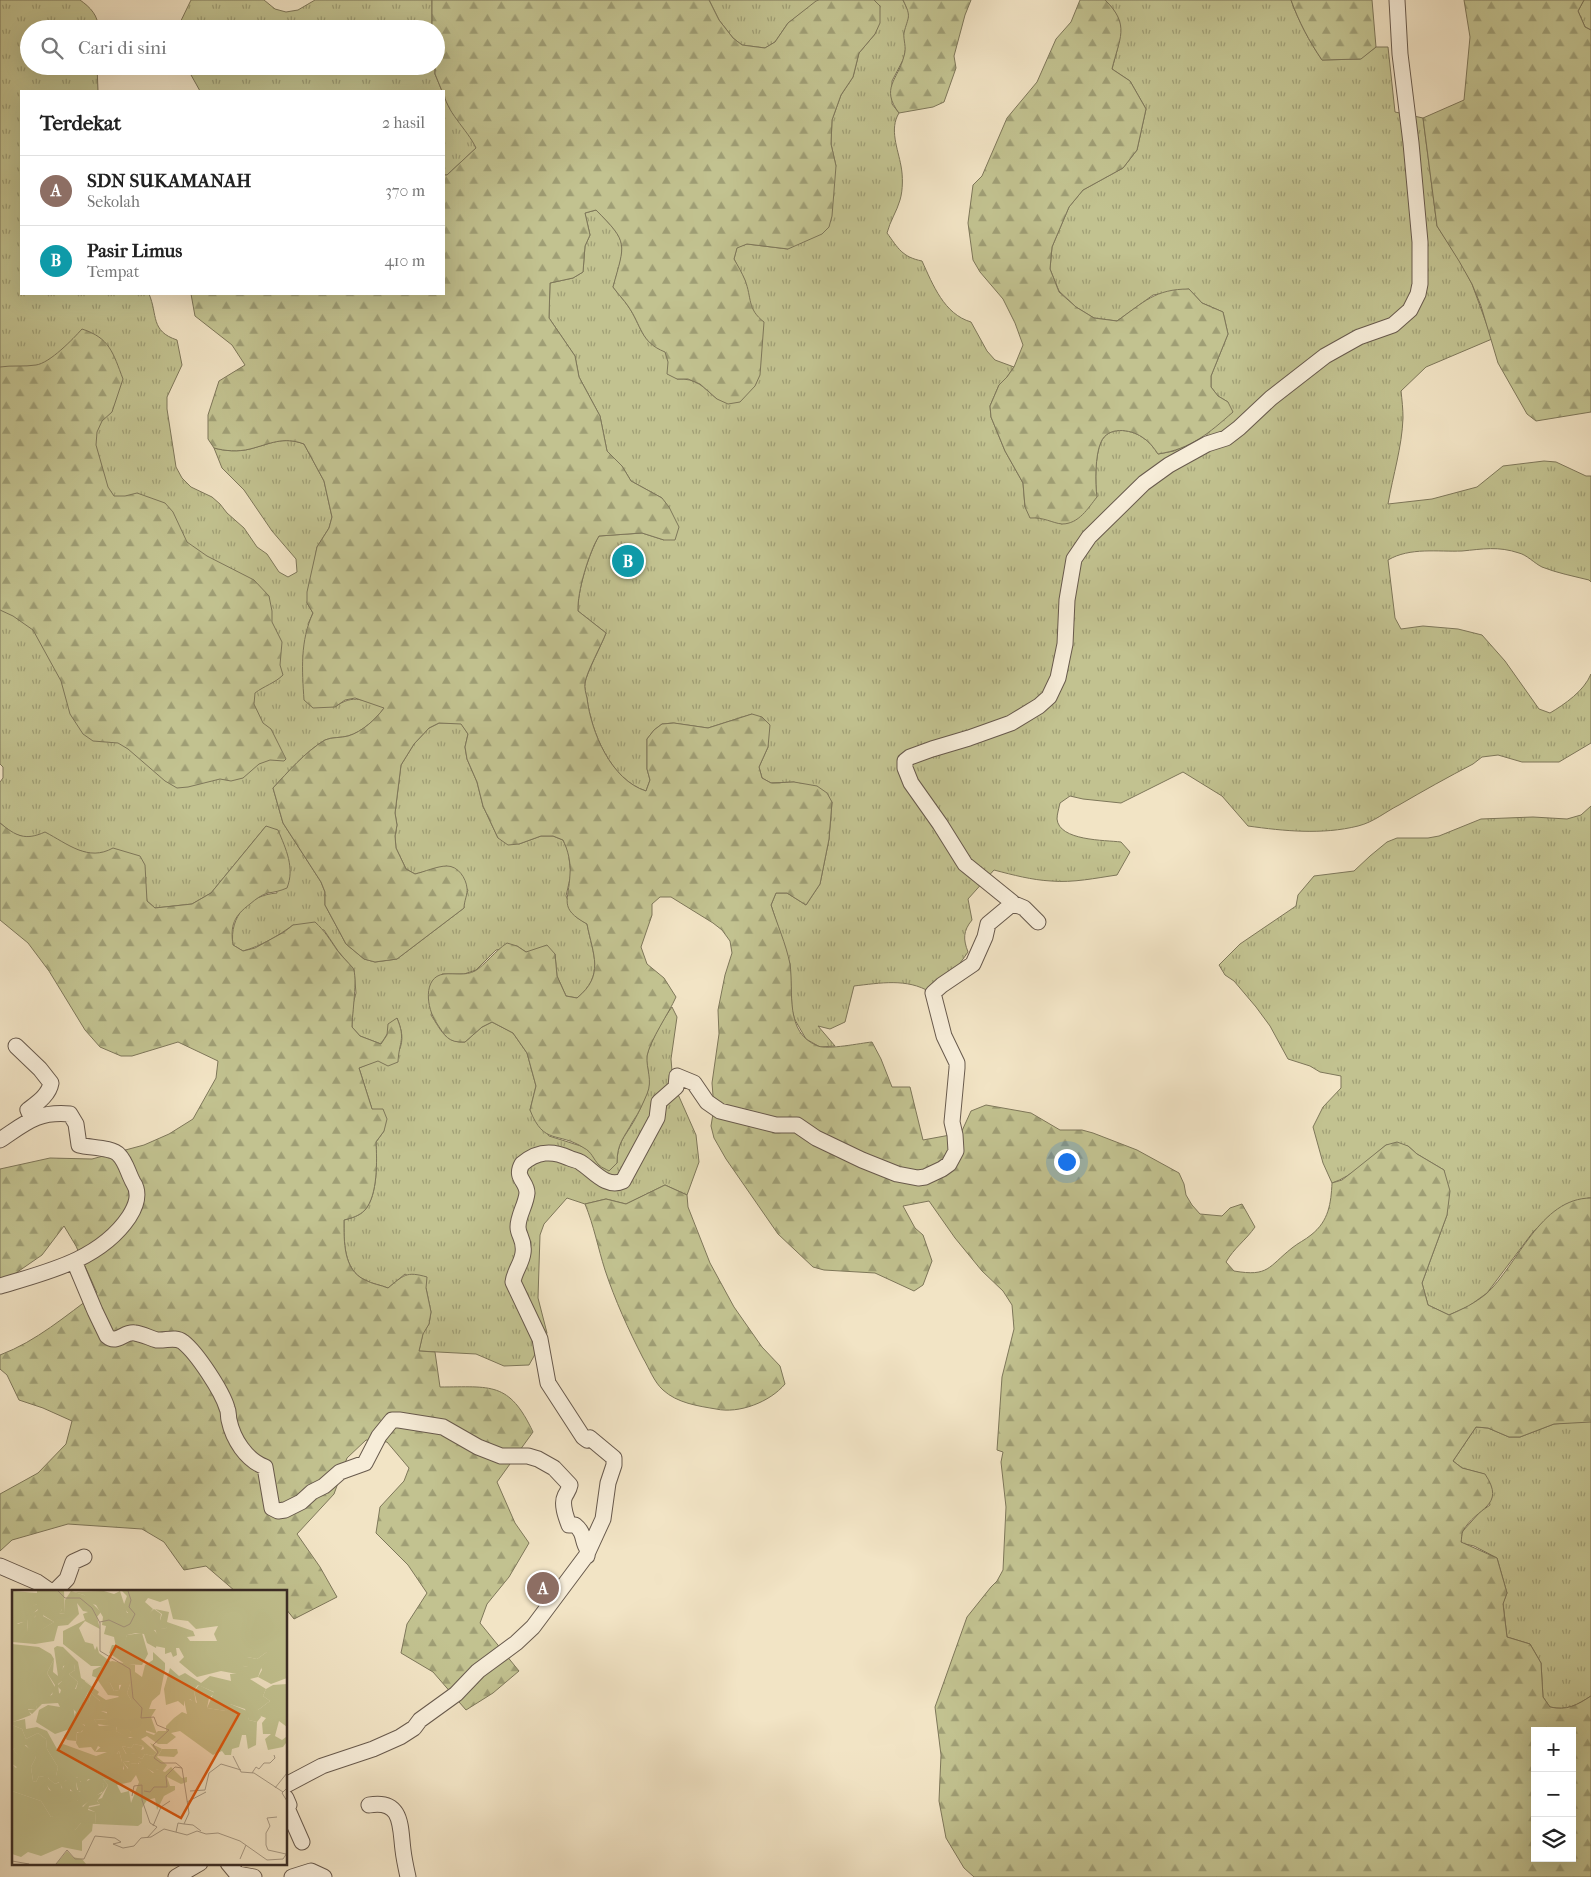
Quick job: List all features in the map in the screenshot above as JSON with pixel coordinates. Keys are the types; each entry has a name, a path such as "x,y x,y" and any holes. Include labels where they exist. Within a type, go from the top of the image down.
{"street":[{"path":"1038,922 1024,908 1012,903 976,871 965,864 911,783 905,768 905,761 932,748 1012,723 1039,706 1049,697 1058,678 1065,644 1067,600 1074,559 1089,538 1144,483 1169,465 1207,444 1226,438 1271,398 1325,356 1359,337 1393,325 1410,310 1418,294 1420,284 1420,242 1411,143 1400,54 1398,0"},
{"path":"288,1784 322,1766 373,1749 400,1737 456,1694 463,1685 533,1627 586,1556 603,1519 614,1458 590,1438 587,1440 582,1437 548,1383 540,1339 513,1282 523,1253 523,1239 518,1232 518,1228 527,1189 521,1179 521,1166 525,1161 546,1152 563,1155 571,1160 578,1161 596,1176 603,1179 612,1182 624,1181 657,1118 660,1102 676,1087 678,1076 694,1083 707,1102 720,1111 776,1125 797,1125 827,1143 897,1174 910,1177 925,1177 942,1169 949,1164 956,1151 952,1122 957,1063 944,1036 933,993 942,984 973,964 986,937 988,924 1012,903"},
{"path":"16,1046 40,1069 51,1083 50,1089 41,1100 28,1110 32,1118"},
{"path":"0,1140 32,1118 53,1112 70,1114 76,1124 79,1145 111,1149 118,1154 137,1188 138,1196 133,1210 120,1229 106,1243 74,1261 41,1274 0,1286"},
{"path":"74,1261 94,1311 107,1336 114,1340 136,1332 158,1340 175,1338 182,1341 190,1349 206,1370 228,1409 229,1421 239,1446 257,1464 264,1467 267,1476 266,1486 272,1508 278,1511 285,1510 301,1502 340,1472 365,1463 384,1430 392,1420 398,1420 442,1427 478,1447 500,1456 528,1456 554,1468 570,1485 564,1498 565,1515 569,1525 575,1525 583,1534 588,1550 586,1556"},
{"path":"56,1590 67,1579 73,1562 84,1557"},
{"path":"0,1566 37,1582 49,1590"},
{"path":"370,1805 380,1803 385,1805 394,1811 399,1818 408,1877"},
{"path":"288,1810 302,1842"},
{"path":"176,1877 198,1864"},
{"path":"229,1864 237,1874 254,1877"},
{"path":"292,1877 311,1870 324,1877"}],"green space":[{"path":"0,0 80,0 93,12 97,20 20,20 20,75 97,75 98,90 20,90 20,295 149,295 156,322 162,332 177,340 182,365 167,397 167,409 176,467 182,478 191,487 212,497 220,504 244,528 257,547 267,554 279,572 288,577 297,572 296,559 272,531 244,490 222,468 214,448 241,451 283,441 304,444 324,481 332,517 329,528 317,547 307,603 313,613 308,624 335,707 354,699 385,707 373,720 358,731 348,736 327,739 311,750 273,788 283,823 321,882 325,892 325,905 346,944 364,959 375,962 397,959 464,908 464,900 468,890 447,866 415,874 406,869 396,848 395,836 397,825 395,813 401,765 414,744 429,728 439,723 461,723 468,734 465,747 467,759 477,782 483,806 498,838 519,844 541,836 553,836 563,840 568,850 571,874 566,896 576,917 587,924 595,964 591,981 577,998 566,996 557,976 555,954 526,952 517,946 496,950 476,970 464,974 442,974 431,1015 448,1038 458,1042 465,1042 482,1027 492,1022 513,1033 527,1053 536,1086 530,1110 549,1136 584,1147 593,1155 599,1165 617,1163 620,1145 636,1118 647,1093 649,1083 647,1055 661,1023 672,1007 677,1017 671,1059 673,1083 696,1135 699,1162 687,1195 665,1185 626,1204 606,1199 585,1204 567,1198 544,1224 540,1235 538,1298 547,1333 529,1365 504,1366 476,1354 419,1351 423,1333 429,1324 431,1312 426,1288 405,1274 388,1288 365,1280 352,1269 345,1246 344,1220 353,1218 365,1210 372,1196 376,1177 376,1142 384,1131 372,1109 359,1068 399,1051 402,1043 401,1031 397,1018 381,1044 360,1036 352,1027 353,1004 356,993 354,970 324,930 293,925 250,949 243,951 233,945 234,925 243,909 258,898 277,893 266,826 211,893 192,904 155,908 147,901 146,877 103,853 91,854 35,837 24,837 12,833 0,823 0,782 3,778 3,767 0,764"},
{"path":"191,0 264,0 275,9 286,12 298,10 315,0 432,0 432,20 181,20"},
{"path":"432,0 709,0 719,20 733,38 742,45 765,48 775,42 788,23 816,1 874,0 880,6 880,23 875,34 859,53 853,77 841,95 832,120 831,144 836,166 832,216 829,227 822,234 788,249 747,244 737,248 734,259 745,280 752,308 764,322 760,375 755,386 740,402 728,404 717,399 700,384 688,379 677,379 667,374 668,362 665,352 657,348 642,333 633,313 613,287 622,252 621,244 614,230 596,210 585,213 590,235 585,246 583,272 573,278 550,283 549,318 575,356 579,377 600,416 607,451 622,466 631,481 662,498 679,527 675,540 664,540 642,533 599,536 591,552 584,572 578,611 606,633 588,673 585,685 589,711 598,739 613,766 623,777 646,791 650,780 647,769 647,739 662,724 674,723 708,728 752,714 762,717 770,725 768,747 759,767 762,778 771,783 794,782 817,786 827,793 832,802 829,839 820,884 806,905 787,893 776,893 771,905 790,964 795,1022 807,1040 818,1046 837,1047 872,1042 892,1087 910,1087 923,1140 961,1133 971,1111 986,1105 1031,1113 1060,1130 1082,1130 1137,1150 1179,1173 1186,1195 1200,1214 1222,1216 1230,1208 1242,1204 1255,1227 1226,1262 1234,1271 1246,1273 1267,1269 1292,1248 1309,1237 1322,1224 1328,1211 1332,1183 1342,1180 1386,1145 1397,1142 1408,1146 1417,1154 1444,1170 1450,1191 1447,1215 1422,1283 1428,1305 1449,1315 1469,1306 1486,1294 1498,1282 1531,1235 1558,1209 1573,1201 1591,1198 1591,1422 1554,1424 1520,1437 1509,1437 1488,1428 1476,1427 1453,1461 1462,1468 1485,1474 1491,1485 1493,1493 1491,1500 1462,1532 1461,1542 1497,1558 1507,1593 1503,1604 1507,1637 1530,1644 1541,1663 1543,1697 1550,1707 1562,1708 1572,1706 1591,1696 1591,1877 974,1877 964,1868 946,1838 939,1801 941,1755 935,1707 967,1617 997,1581 1003,1570 1006,1507 1001,1462 1003,1452 997,1450 1002,1377 1014,1329 1012,1305 1003,1291 982,1271 955,1238 929,1201 903,1206 915,1228 923,1235 932,1261 923,1285 914,1291 875,1273 824,1270 813,1267 778,1234 726,1159 714,1138 711,1126 714,1108 712,1083 719,1034 718,1010 725,975 732,953 730,941 722,930 713,923 671,897 660,897 652,904 652,915 641,947 647,964 664,978 676,997 647,1056 649,1089 618,1150 617,1163 609,1171 601,1167 587,1150 575,1143 546,1133 535,1121 530,1110 536,1086 527,1053 513,1033 492,1022 482,1027 465,1042 451,1040 445,1035 433,1016 429,1002 429,987 437,976 471,973 483,965 507,943 517,946 526,952 547,945 555,954 557,976 566,996 577,998 591,981 595,964 587,924 572,913 567,903 570,865 568,852 563,840 553,836 541,836 519,844 508,845 498,838 483,806 477,782 467,759 465,747 468,734 461,724 439,723 429,728 414,744 401,765 395,813 397,825 395,836 396,848 406,869 415,874 447,866 455,868 461,873 467,888 464,908 397,959 375,962 364,959 346,944 325,905 325,892 321,882 283,823 273,788 311,750 327,739 348,736 358,731 373,721 384,708 355,698 345,700 335,707 313,708 304,700 304,645 313,613 307,603 307,592 317,547 329,528 332,517 324,481 304,444 283,441 241,451 214,448 208,439 208,415 219,381 245,365 232,345 195,316 191,295 445,295 445,175 476,148 452,113 445,98 445,90 442,90 435,75 445,75 445,20 432,20"},
{"path":"709,0 819,0 788,23 775,42 765,48 742,45 733,38 719,20"},
{"path":"874,0 903,0 909,12 908,24 904,34 906,46 904,58 892,81 892,104 899,113 894,132 902,170 902,187 899,204 887,233 905,254 922,261 940,298 954,312 971,322 987,351 995,360 1014,367 999,385 990,406 991,417 1005,451 1023,483 1025,507 1041,517 1062,524 1097,497 1096,477 1099,448 1104,437 1109,433 1120,430 1137,434 1147,441 1158,454 1174,451 1206,436 1228,402 1218,396 1211,387 1211,376 1228,334 1223,312 1202,303 1189,289 1153,295 1117,321 1094,318 1076,307 1059,291 1050,269 1052,247 1069,207 1083,190 1123,168 1137,150 1146,109 1130,81 1112,69 1120,33 1117,16 1105,0 1291,0 1297,16 1322,60 1360,59 1376,47 1388,47 1395,112 1423,118 1437,226 1460,261 1472,284 1492,339 1426,367 1401,391 1402,429 1388,504 1432,499 1477,487 1503,466 1544,461 1556,462 1586,476 1591,476 1591,582 1542,567 1522,554 1504,549 1405,553 1388,560 1395,618 1401,629 1423,626 1458,629 1482,635 1505,661 1539,709 1550,713 1579,691 1591,674 1591,743 1559,762 1522,762 1498,755 1482,757 1473,764 1369,822 1344,829 1289,831 1248,826 1222,796 1183,772 1121,803 1070,796 1060,803 1057,819 1060,826 1066,832 1084,838 1121,842 1130,852 1117,875 1084,880 1059,881 1030,878 994,870 968,899 972,920 965,935 968,952 958,966 930,992 903,983 854,986 845,1022 830,1029 818,1026 835,1046 820,1047 806,1039 795,1020 792,1010 790,964 771,905 776,893 787,893 806,905 820,884 829,839 832,802 794,782 771,783 762,778 759,767 768,747 752,714 708,728 673,723 662,724 647,739 647,769 650,780 646,791 623,777 613,766 598,739 593,725 585,685 588,673 606,633 578,611 579,594 584,573 599,536 642,533 664,540 662,498 631,481 622,466 607,451 600,416 579,377 575,356 549,318 550,283 573,278 583,272 585,246 590,235 585,213 596,210 614,230 622,244 622,252 613,287 633,313 642,333 651,343 665,351 677,379 695,382 717,399 756,316 750,306 745,281 734,259 737,247 747,244 788,249 836,166 831,144 832,120 841,95 853,77 859,53 875,34 880,6"},
{"path":"903,0 971,0 954,56 956,68 944,102 933,107 899,113 891,97 891,90 905,53 904,33 908,20 908,10"},
{"path":"1080,0 1105,0 1118,17 1121,33 1112,69 1130,81 1146,109 1137,150 1123,168 1083,190 1069,207 1052,247 1050,269 1059,292 1076,307 1094,318 1117,321 1158,294 1167,291 1189,289 1202,303 1223,312 1228,334 1211,376 1211,387 1218,396 1228,402 1233,412 1199,439 1170,452 1158,454 1145,439 1132,432 1120,430 1109,433 1104,437 1099,448 1096,477 1097,497 1078,518 1062,524 1040,518 1030,518 1025,507 1023,483 1005,451 991,417 990,406 999,385 1014,367 1023,345 1003,299 980,272 973,260 968,223 973,185 982,176 1007,118 1037,82 1056,39 1071,22"},
{"path":"1291,0 1372,0 1376,47 1361,59 1322,60 1297,16"},
{"path":"1464,0 1584,0 1578,11 1585,27 1591,30 1591,412 1536,421 1527,414 1498,363 1481,306 1472,284 1437,226 1423,118 1464,100 1470,37"},
{"path":"1584,0 1591,0 1591,30 1585,27 1578,11"},
{"path":"191,75 435,75 442,90 199,90"},
{"path":"445,98 476,148 445,175"},
{"path":"82,329 105,342 113,354 123,379 112,412 102,421 97,432 96,445 108,487 114,496 137,493 165,503 173,512 187,542 207,556 254,580 269,596 272,622 282,642 280,665 283,675 255,693 254,704 263,723 271,729 286,759 284,761 270,760 259,764 243,778 231,781 220,779 177,788 165,781 128,749 118,743 93,741 83,734 70,714 61,681 33,630 13,616 0,610 0,367 32,366 42,363 61,350"},
{"path":"1591,806 1591,1198 1549,1216 1533,1232 1487,1293 1469,1306 1449,1315 1428,1305 1422,1283 1447,1215 1444,1170 1417,1154 1408,1146 1386,1145 1354,1171 1332,1183 1323,1163 1313,1127 1323,1107 1341,1088 1341,1076 1320,1072 1310,1066 1288,1059 1270,1026 1234,981 1225,975 1219,965 1240,944 1296,906 1298,895 1314,876 1354,871 1387,842 1397,838 1439,836 1481,819 1533,817 1567,819 1581,815"},
{"path":"0,823 16,834 26,837 45,832 78,850 95,853 113,848 140,856 145,865 147,901 155,908 192,904 211,893 266,826 278,830 290,866 289,881 287,888 261,896 240,913 234,921 232,932 233,945 243,951 255,948 293,925 315,922 353,968 355,987 352,1027 360,1036 381,1044 387,1035 388,1024 397,1018 402,1036 398,1062 388,1066 378,1061 359,1068 372,1109 383,1109 387,1119 384,1131 376,1142 376,1177 369,1204 360,1214 344,1220 346,1254 352,1269 358,1275 368,1281 388,1288 406,1275 414,1274 427,1277 426,1288 431,1312 429,1324 423,1334 419,1351 435,1352 440,1387 473,1387 497,1390 516,1403 533,1432 497,1482 515,1523 529,1543 509,1577 487,1604 480,1623 519,1671 493,1693 466,1710 433,1672 401,1653 407,1624 427,1593 408,1565 376,1533 380,1507 404,1481 409,1468 387,1442 366,1440 347,1458 334,1494 297,1534 320,1567 337,1597 294,1619 288,1612 288,1590 234,1590 206,1566 184,1570 164,1542 142,1529 68,1524 12,1540 0,1551 0,1494 38,1473 66,1444 72,1421 19,1400 7,1375 0,1369 0,1355 39,1335 97,1293 76,1246 64,1226 42,1255 0,1284 0,1169 50,1158 92,1159 144,1145 169,1134 193,1119 216,1078 218,1061 178,1042 132,1056 121,1056 100,1047 85,1030 49,971 28,943 0,920"},
{"path":"665,1185 687,1195 688,1207 710,1263 734,1307 762,1347 780,1366 785,1384 771,1396 754,1405 734,1410 716,1409 688,1403 669,1394 660,1387 652,1375 617,1303 585,1204 606,1199 626,1204"},
{"path":"1591,1422 1591,1696 1572,1706 1556,1708 1550,1707 1543,1697 1541,1663 1530,1644 1507,1637 1503,1603 1507,1593 1497,1558 1474,1546 1461,1543 1462,1532 1480,1512 1490,1505 1484,1474 1462,1468 1453,1461 1476,1427 1488,1428 1509,1437 1520,1437 1554,1424"}],"place":[{"name":"Pasir Limus","path":"628,561"},
{"name":"SDN SUKAMANAH","path":"543,1588"}]}
